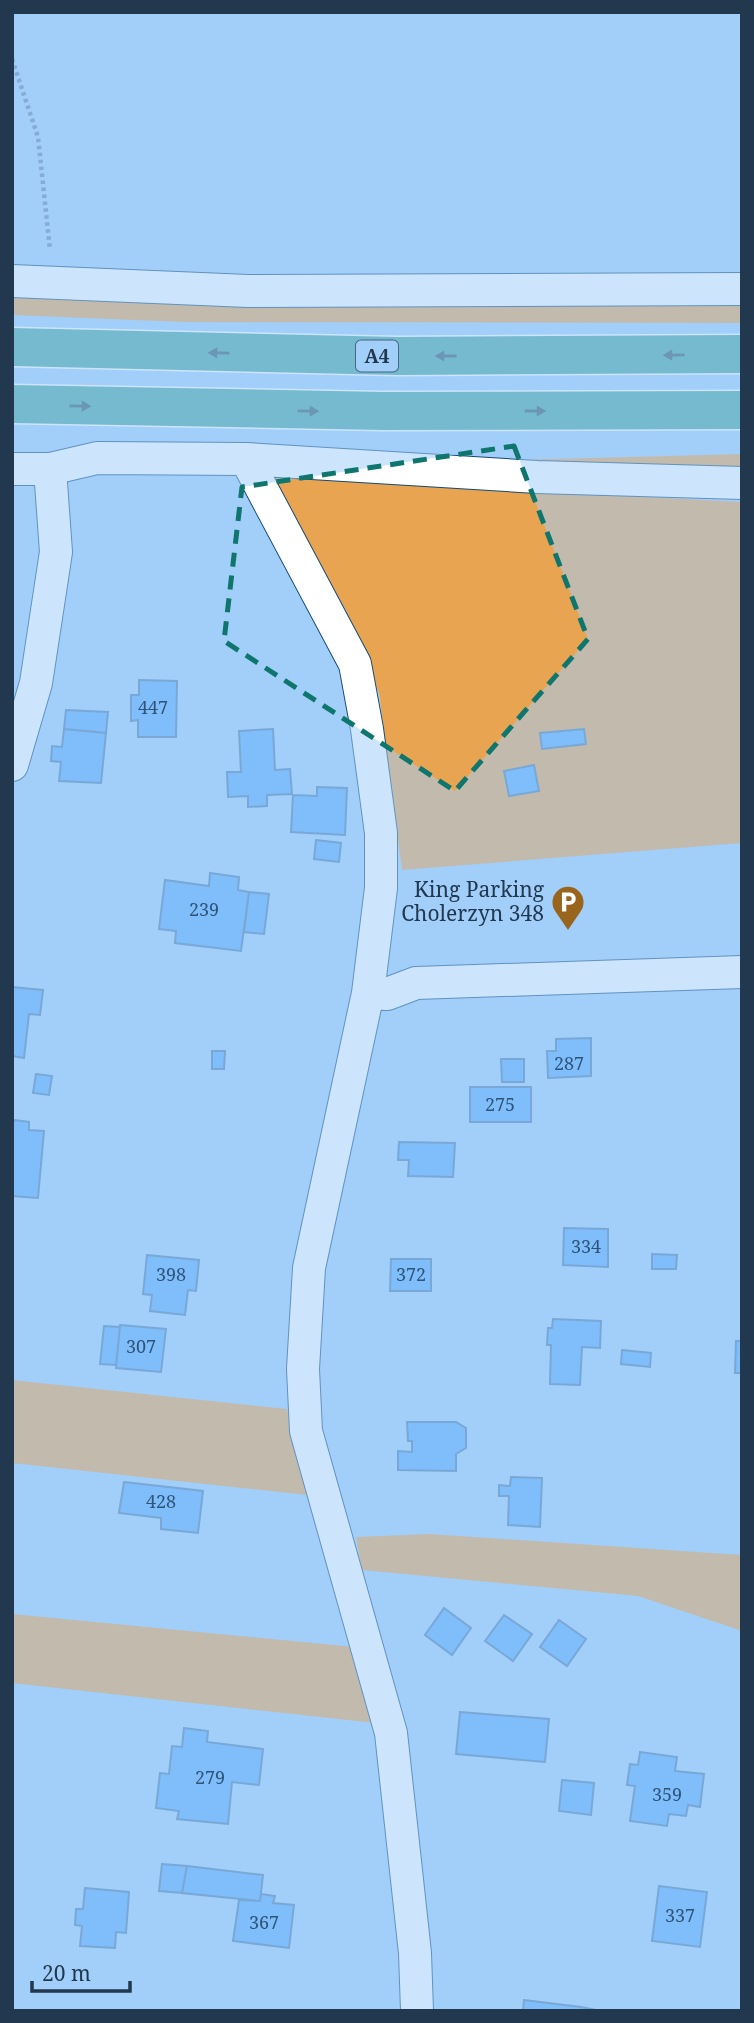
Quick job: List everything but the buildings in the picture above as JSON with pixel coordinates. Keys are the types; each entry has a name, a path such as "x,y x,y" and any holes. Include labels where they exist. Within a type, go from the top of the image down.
{"highway":[{"name":"A4","path":"12,347 397,356 742,354"},
{"path":"12,404 370,411 742,410"}],"street":[{"path":"12,281 248,291 742,289"},
{"path":"12,468 50,469 97,458 246,459 537,477 742,483"},
{"path":"246,459 355,664 381,833 381,888 368,993 309,1268 303,1369 306,1430 391,1733 415,1953 417,2011"},
{"path":"12,765 36,683 56,552 50,469"},
{"path":"368,993 387,994 416,983 742,972"}],"path":[{"path":"12,59 38,137 53,282"}],"highlighted area":[{"path":"514,446 588,639 455,791 224,641 242,487"}],"shaded area":[{"path":"12,295 742,296 742,323 184,322 12,315"},
{"path":"742,454 742,479 445,462"},
{"path":"268,477 742,502 742,843 402,870 379,693 347,612"},
{"path":"12,1380 287,1409 308,1495 12,1463"},
{"path":"430,1534 742,1555 742,1631 638,1596 362,1570 356,1537"},
{"path":"12,1614 355,1647 375,1723 12,1683"}],"place":[{"name":"King Parking Cholerzyn 348","path":"568,932"}]}
